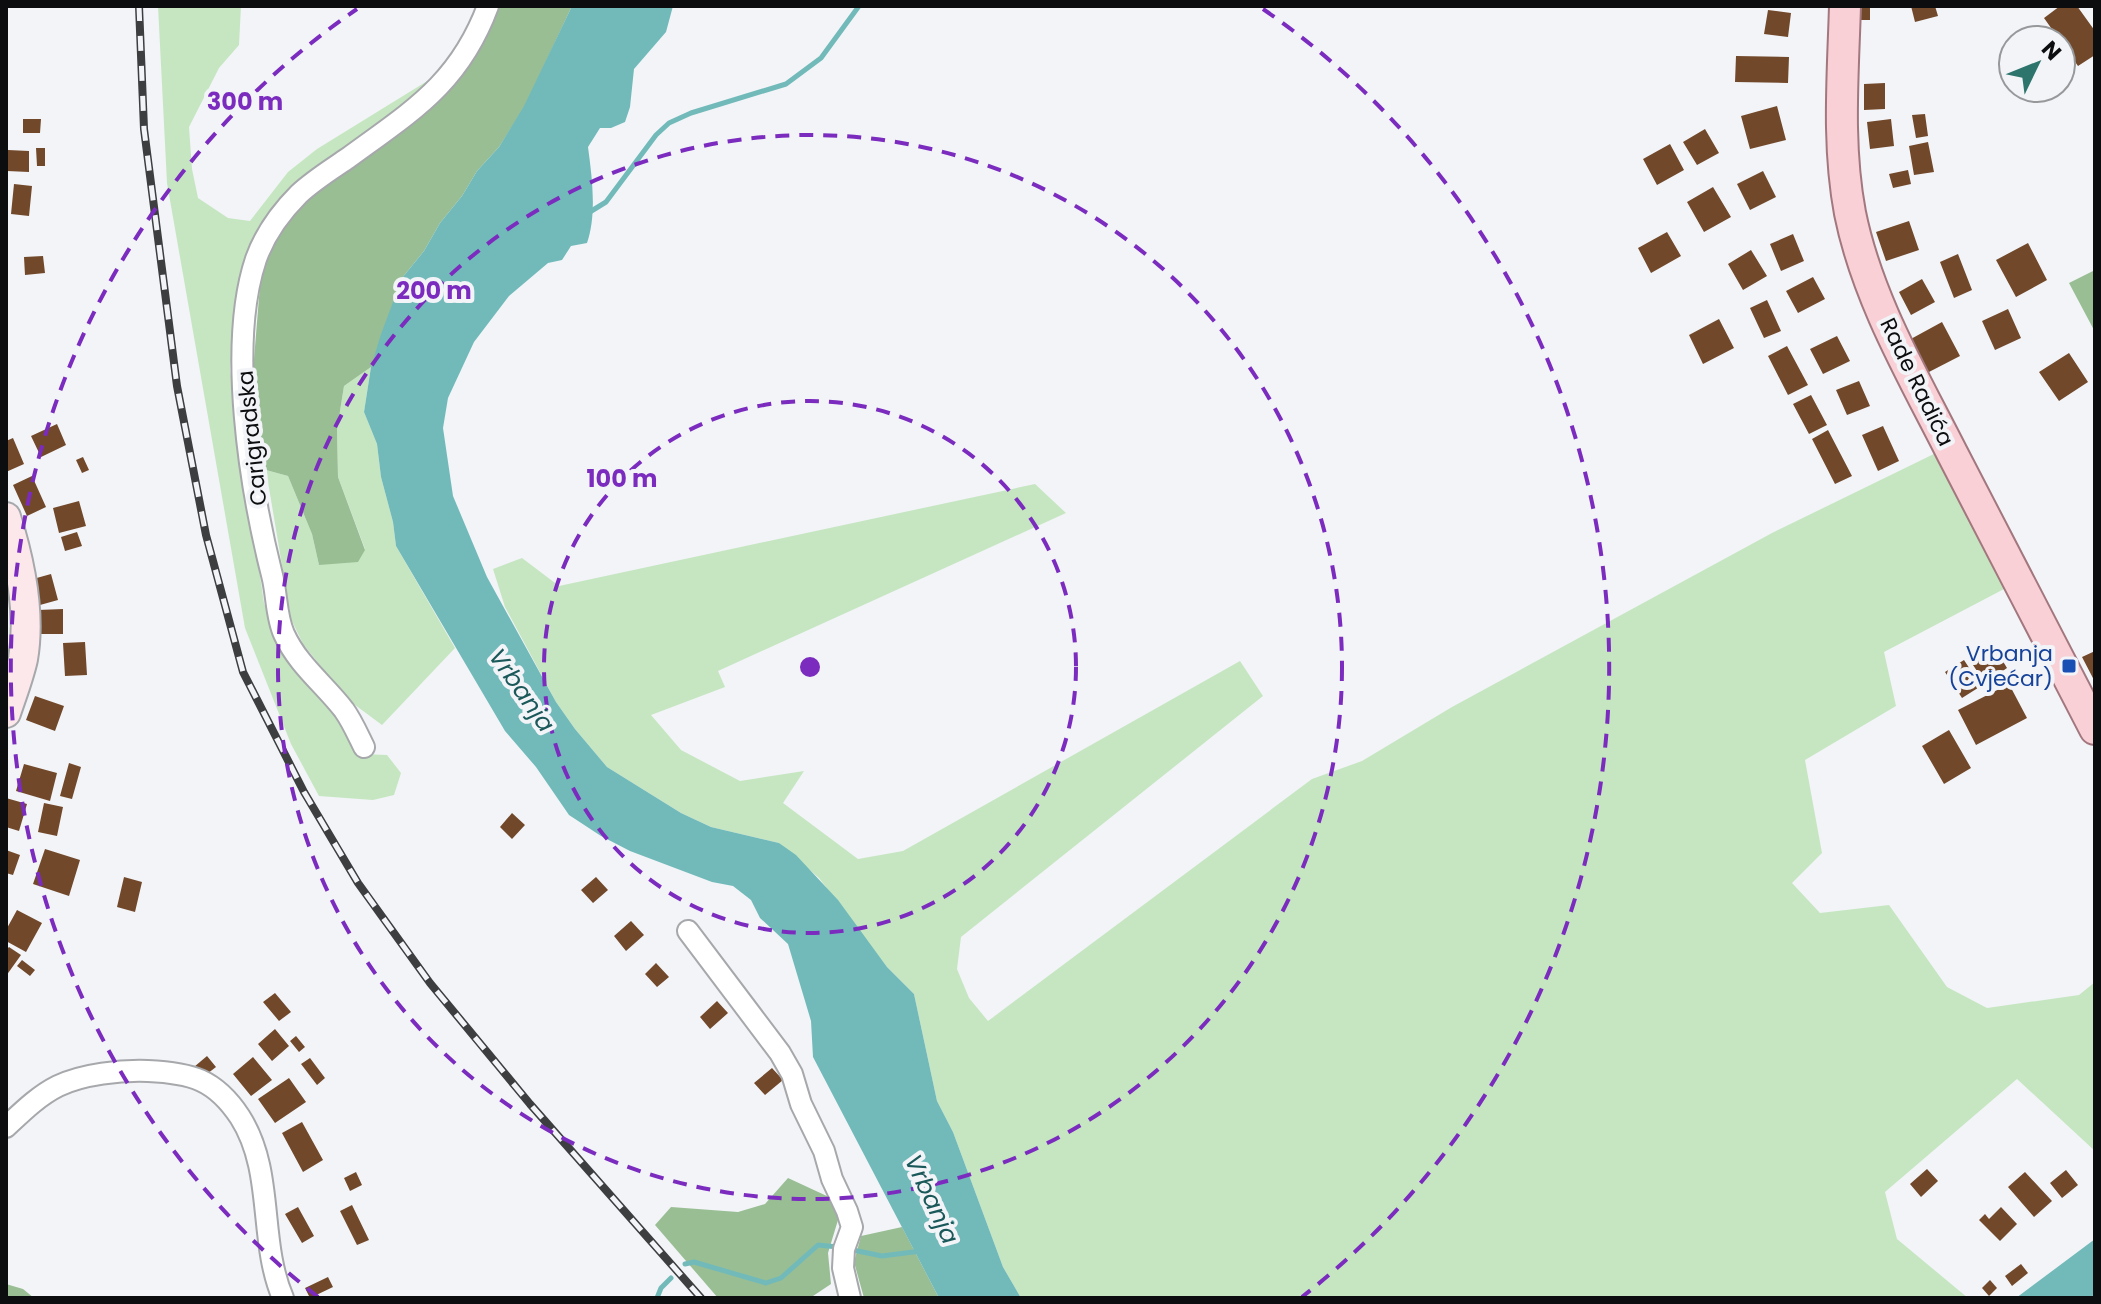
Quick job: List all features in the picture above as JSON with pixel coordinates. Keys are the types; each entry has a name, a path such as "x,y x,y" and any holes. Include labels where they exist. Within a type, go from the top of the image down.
{"main road":[{"name":"Rade Radića","path":"1845,6 1841,128 1843,160 1850,212 1862,258 1889,329 2095,729"}],"street":[{"name":"Carigradska","path":"364,747 345,711 301,663 283,632 256,492 244,404 242,368 248,301 256,259 281,214 314,182 425,102 478,34 488,6"},
{"path":"6,517 22,581 25,630 23,659 6,713"},
{"path":"688,931 780,1053 792,1074 801,1104 824,1151 852,1227 843,1268 850,1298"},
{"path":"6,1127 39,1098 60,1085 95,1076 133,1071 177,1073 209,1082 230,1102 252,1136 261,1163 275,1279 283,1298"}],"green space":[{"path":"158,6 241,6 239,45 219,68 189,127 198,198 228,218 250,221 288,172 317,149 437,75 427,90 303,177 258,230 237,291 230,370 264,603 275,637 336,714 362,754 387,755 401,773 394,795 373,800 319,796 291,744 245,628 167,183"},
{"path":"499,6 572,6 525,106 499,147 477,171 424,251 402,278 371,367 344,386 337,430 338,477 365,550 358,562 319,565 312,534 288,476 266,470 251,396 261,273 277,234 304,198 442,98 477,51"},
{"path":"2095,270 2095,332 2069,283"},
{"path":"371,367 364,412 377,444 396,546 455,648 382,725 347,699 303,644 291,619 266,470 288,476 312,534 319,565 365,549 338,477 337,430 344,386"},
{"path":"1942,450 2004,589 1884,652 1896,706 1805,760 1822,853 1792,883 1820,913 1889,905 1947,987 1987,1008 2079,995 2095,982 2095,1151 2017,1079 1885,1192 1897,1239 1968,1298 1021,1298 1003,1267 953,1132 937,1101 914,994 887,967 819,878 779,843 711,827 681,813 607,767 556,702 505,607 493,569 522,558 559,586 1035,484 1066,513 718,671 725,687 651,715 681,750 740,781 804,771 783,803 858,859 903,851 1240,661 1263,696 961,937 957,969 969,998 988,1021 1312,779 1362,761 1452,707 1772,533"},
{"path":"788,1178 829,1197 837,1210 838,1220 828,1253 831,1284 810,1298 718,1298 655,1225 671,1207 738,1212 765,1204"},
{"path":"902,1227 939,1298 864,1298 854,1262 861,1236"},
{"path":"6,1284 23,1289 34,1298 6,1298"}],"water":[{"name":"Vrbanja","path":"572,6 673,6 666,32 634,69 630,107 625,122 611,128 600,128 588,147 593,208 587,243 571,246 562,260 548,263 509,296 474,342 448,398 443,428 453,496 487,577 556,702 607,767 681,813 711,827 779,843 796,855 838,900 887,967 914,994 937,1101 953,1132 1003,1267 1021,1298 939,1298 813,1057 811,1021 788,944 760,918 751,900 733,886 712,882 630,851 569,815 536,767 505,731 396,546 377,444 364,412 371,367 381,334 402,278 424,251 477,171 499,147 524,106"},
{"path":"2095,1239 2095,1294 2090,1298 2016,1298"}],"building":[{"path":"1857,6 1870,6 1870,20 1856,20"},
{"path":"1911,6 1935,6 1938,16 1915,22"},
{"path":"2060,6 2077,6 2095,31 2095,55 2078,66 2077,24 2048,24 2044,18"},
{"path":"1768,10 1791,13 1788,37 1764,34"},
{"path":"1736,56 1789,57 1788,83 1735,82"},
{"path":"1885,83 1885,109 1864,110 1864,84"},
{"path":"1777,106 1786,140 1750,149 1741,116"},
{"path":"1925,114 1928,136 1916,138 1912,115"},
{"path":"23,119 41,119 40,133 23,133"},
{"path":"1891,119 1894,146 1870,149 1867,122"},
{"path":"1705,129 1719,153 1697,165 1683,142"},
{"path":"1928,142 1934,172 1914,175 1909,146"},
{"path":"1670,144 1684,170 1657,185 1643,159"},
{"path":"36,148 45,148 45,166 37,166"},
{"path":"8,150 29,151 29,172 7,171"},
{"path":"1908,170 1911,184 1893,188 1889,174"},
{"path":"1763,171 1776,197 1750,210 1737,184"},
{"path":"14,184 32,186 29,216 11,214"},
{"path":"1713,187 1731,217 1704,232 1687,202"},
{"path":"1909,221 1919,250 1886,261 1876,232"},
{"path":"1667,232 1681,256 1651,273 1638,248"},
{"path":"1793,234 1804,261 1781,271 1770,244"},
{"path":"2028,243 2047,280 2016,297 1996,260"},
{"path":"1751,250 1767,276 1743,290 1728,264"},
{"path":"1958,254 1972,290 1954,298 1940,262"},
{"path":"43,256 45,273 25,275 24,257"},
{"path":"1813,277 1825,299 1798,313 1786,291"},
{"path":"1922,279 1935,302 1911,315 1899,292"},
{"path":"1767,300 1781,331 1764,338 1750,308"},
{"path":"2008,309 2021,338 1995,350 1982,321"},
{"path":"1719,319 1734,348 1703,364 1689,335"},
{"path":"1942,322 1960,356 1927,373 1909,340"},
{"path":"1837,336 1850,361 1823,374 1810,349"},
{"path":"1787,346 1808,385 1788,395 1768,356"},
{"path":"2069,353 2088,382 2059,401 2039,372"},
{"path":"1859,381 1870,406 1847,415 1836,390"},
{"path":"1811,395 1827,425 1809,434 1793,404"},
{"path":"57,424 66,445 41,457 31,436"},
{"path":"1883,426 1899,461 1878,471 1862,435"},
{"path":"1828,430 1852,476 1835,484 1812,439"},
{"path":"13,438 24,464 6,472 6,441"},
{"path":"83,457 89,470 82,473 76,460"},
{"path":"32,476 46,507 27,516 13,485"},
{"path":"79,501 86,526 59,533 53,508"},
{"path":"77,532 82,546 65,551 61,537"},
{"path":"51,574 58,600 40,605 33,579"},
{"path":"63,609 63,634 38,634 38,610"},
{"path":"85,642 87,675 65,676 63,643"},
{"path":"1995,648 2007,668 1985,683 1971,662"},
{"path":"2095,651 2095,682 2082,657"},
{"path":"1964,660 1981,686 1962,698 1945,672"},
{"path":"2009,684 2027,718 1976,745 1958,710"},
{"path":"35,696 64,706 55,731 26,720"},
{"path":"1949,730 1971,768 1944,784 1922,746"},
{"path":"69,763 81,767 72,799 60,796"},
{"path":"24,764 57,773 50,801 16,791"},
{"path":"6,798 27,804 19,831 6,827"},
{"path":"44,803 63,807 57,836 38,832"},
{"path":"512,813 525,825 512,839 500,827"},
{"path":"45,849 80,860 69,896 33,884"},
{"path":"6,850 20,855 13,875 6,873"},
{"path":"124,877 142,882 135,912 117,907"},
{"path":"596,877 608,890 593,903 581,890"},
{"path":"17,910 42,923 26,952 6,941 6,930"},
{"path":"631,921 644,935 626,951 614,936"},
{"path":"9,947 21,955 6,976 6,950"},
{"path":"22,960 35,970 30,976 17,966"},
{"path":"656,963 669,977 657,987 645,974"},
{"path":"275,993 291,1012 279,1021 263,1002"},
{"path":"717,1001 728,1013 710,1029 700,1017"},
{"path":"275,1029 289,1046 272,1061 258,1044"},
{"path":"296,1036 305,1047 299,1052 290,1041"},
{"path":"207,1056 216,1067 203,1077 194,1067"},
{"path":"253,1057 272,1080 251,1096 233,1074"},
{"path":"310,1058 325,1078 317,1085 301,1064"},
{"path":"772,1068 783,1080 765,1095 754,1083"},
{"path":"289,1078 306,1102 275,1123 258,1099"},
{"path":"302,1122 323,1160 303,1172 282,1133"},
{"path":"1927,1169 1938,1181 1921,1197 1910,1184"},
{"path":"2066,1170 2078,1185 2062,1198 2050,1183"},
{"path":"356,1172 362,1185 350,1191 344,1178"},
{"path":"2025,1172 2052,1201 2034,1217 2008,1187"},
{"path":"352,1205 369,1240 357,1245 340,1211"},
{"path":"298,1207 314,1236 302,1243 285,1214"},
{"path":"2001,1207 2017,1224 2000,1241 1979,1220 1985,1214 1989,1219"},
{"path":"2021,1264 2028,1273 2012,1286 2005,1276"},
{"path":"328,1277 333,1287 310,1298 305,1288"},
{"path":"1990,1280 1997,1288 1989,1296 1982,1288"}],"waterway":[{"path":"585,215 606,202 656,135 669,123 691,113 786,84 821,58 859,6"},
{"path":"685,1264 694,1262 766,1283 781,1278 818,1245 838,1247"},
{"path":"848,1249 882,1256 921,1251"},
{"path":"657,1298 661,1288 671,1278"}],"railway":[{"path":"139,6 144,129 177,386 206,535 243,672 304,792 358,883 430,983 530,1104 701,1298"}],"place":[{"name":"Vrbanja (Cvjećar)","path":"2069,666"}]}
